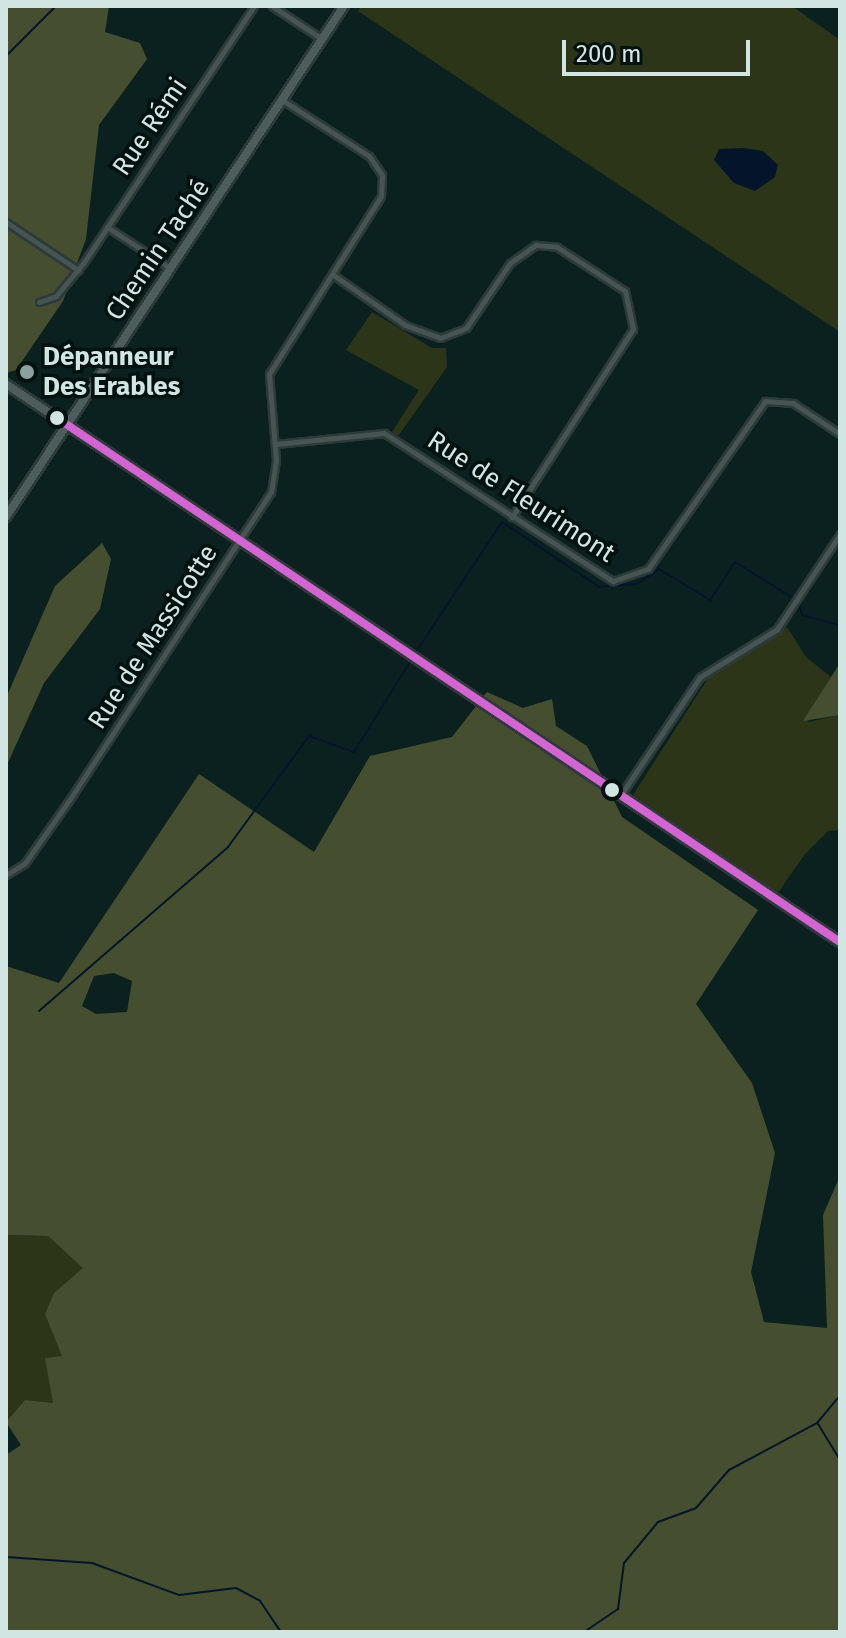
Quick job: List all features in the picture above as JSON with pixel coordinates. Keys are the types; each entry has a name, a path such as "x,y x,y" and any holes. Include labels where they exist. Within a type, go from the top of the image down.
{"street":[{"name":"Rue Rémi","path":"39,302 56,296 78,270 254,6"},
{"path":"272,6 322,39"},
{"name":"Chemin Taché","path":"6,517 344,6"},
{"name":"Rue de Massicotte","path":"6,875 25,863 70,799 271,492 276,444 269,374 378,204 382,175 359,148 282,100"},
{"path":"6,222 78,270"},
{"path":"107,227 171,268"},
{"path":"332,274 405,325 440,338 466,328 510,263 536,245 557,247 625,291 633,329 512,517"},
{"path":"6,384 840,942"},
{"name":"Rue de Fleurimont","path":"276,444 384,433 605,579 620,581 648,569 765,401 793,403 840,434"},
{"path":"620,796 700,677 777,629 840,534"}],"green space":[{"path":"6,6 109,6 105,32 140,43 147,59 99,125 86,239 63,301 16,370 6,373"},
{"path":"361,6 792,6 840,40 840,332 358,11"},
{"path":"372,312 432,348 446,348 447,367 398,436 392,432 419,390 346,350"},
{"path":"102,543 111,559 100,609 44,683 6,767 6,698 55,586"},
{"path":"787,627 806,657 831,677 808,722 840,715 840,830 828,831 805,854 777,894 633,795 714,669"},
{"path":"840,663 840,715 803,721"},
{"path":"487,692 523,708 552,699 556,726 587,746 622,817 758,910 696,1004 752,1083 775,1153 751,1272 764,1322 827,1328 823,1215 840,1176 840,1632 6,1632 6,1455 21,1445 6,1422 25,1400 53,1403 45,1358 62,1356 45,1314 54,1293 83,1268 48,1236 6,1235 6,966 59,983 199,774 314,852 370,756 452,737","holes":["114,973 132,981 127,1012 96,1014 82,1006 94,976"]},
{"path":"6,1235 48,1236 84,1268 54,1293 63,1357 46,1358 53,1404 25,1400 6,1422"}],"water":[{"path":"719,149 763,151 778,165 775,177 755,191 734,183 714,160"}],"waterway":[{"path":"6,56 56,6"},
{"path":"414,655 502,522 599,587 637,584 659,569 710,600 735,562 798,601 802,615 840,625"},
{"path":"39,1011 228,847 309,736 354,752 411,660"},
{"path":"584,1632 618,1609 624,1563 658,1522 696,1508 729,1470 817,1423 840,1396"},
{"path":"818,1424 840,1460"},
{"path":"6,1557 92,1563 179,1595 236,1588 260,1601 281,1632"}],"transit line":[{"path":"57,418 840,942"}],"place":[{"name":"Dépanneur Des Erables","path":"27,372"}]}
